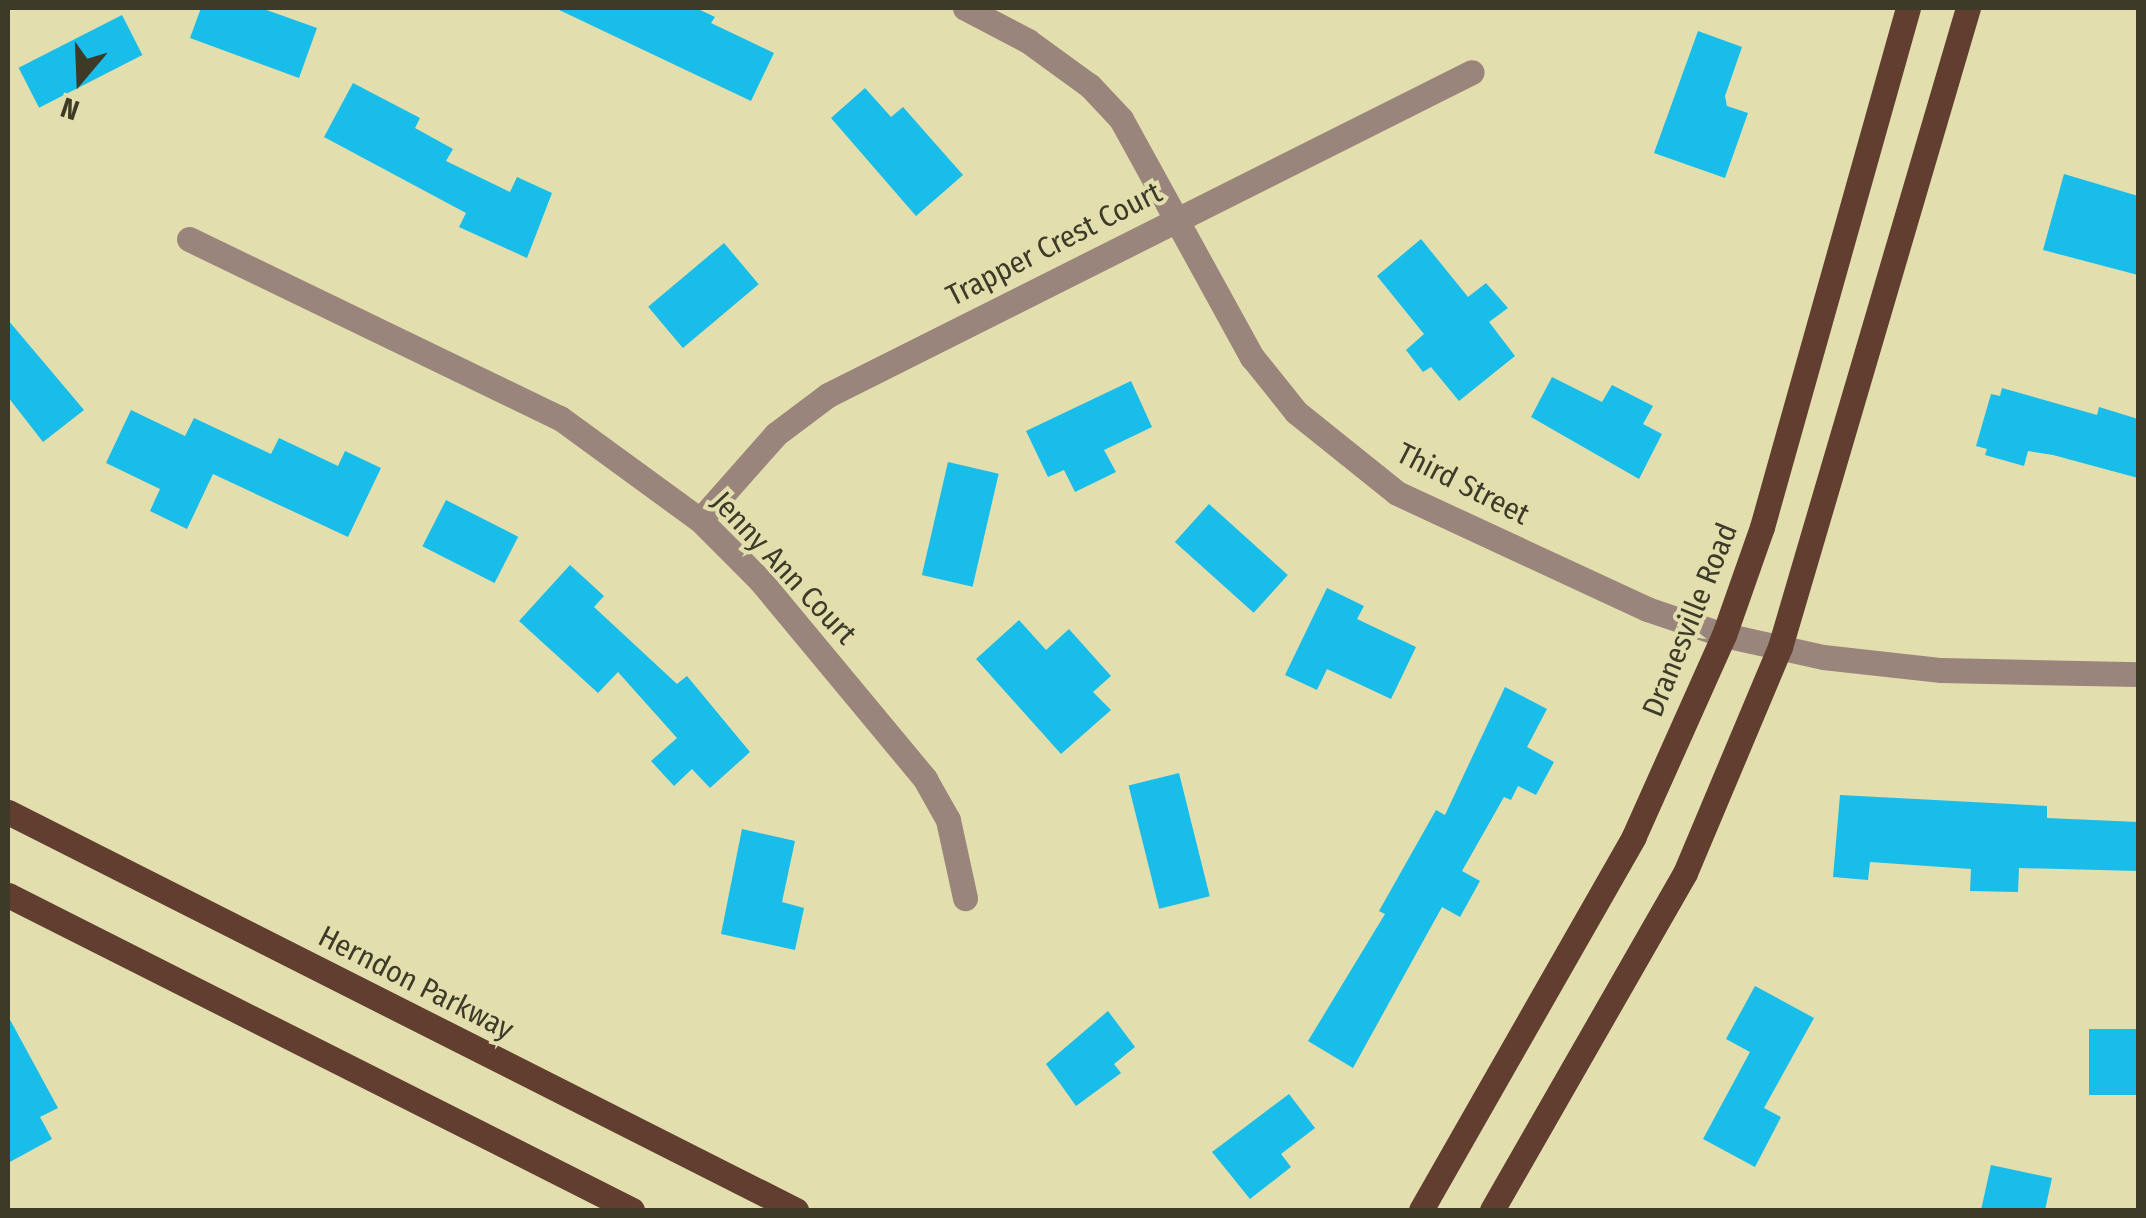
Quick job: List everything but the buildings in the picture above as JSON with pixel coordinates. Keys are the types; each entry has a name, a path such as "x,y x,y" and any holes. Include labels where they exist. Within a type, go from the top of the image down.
{"main road":[{"name":"Dranesville Road","path":"1421,1210 1634,836 1724,635 1762,527 1908,8"},
{"path":"1492,1210 1685,873 1780,647 1968,8"},
{"name":"Herndon Parkway","path":"8,812 796,1210"},
{"path":"8,895 632,1210"}],"street":[{"name":"Third Street","path":"966,8 1090,86 1120,119 1252,357 1341,454 1398,493 1647,609 1724,635 1942,670 2138,674"},
{"name":"Trapper Crest Court","path":"700,520 776,434 828,395 1472,72"},
{"name":"Jenny Ann Court","path":"189,239 560,418 700,520 760,580 925,779 948,820 965,898"}]}
